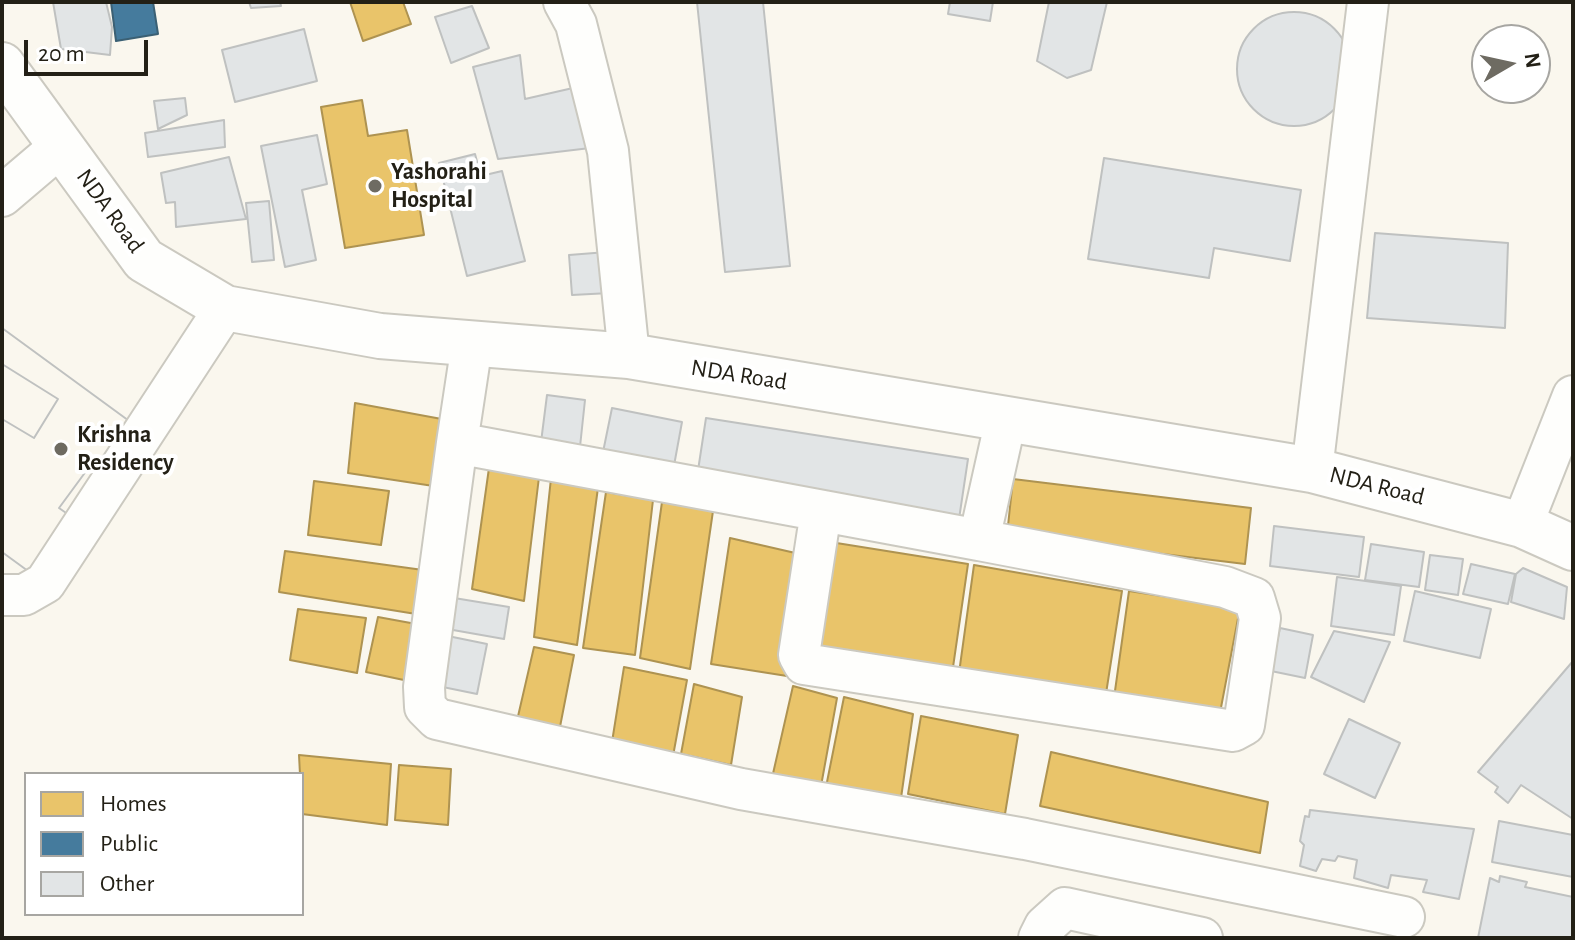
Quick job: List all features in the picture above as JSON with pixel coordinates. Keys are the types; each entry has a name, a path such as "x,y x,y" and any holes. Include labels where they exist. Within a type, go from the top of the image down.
{"main road":[{"name":"NDA Road","path":"13,81 144,260 225,308 380,336 629,356 1312,470 1522,525 1573,548"}],"street":[{"path":"564,2 576,24 608,151 629,356"},
{"path":"1312,470 1368,2"},
{"path":"2,196 62,145"},
{"path":"2,595 24,595 45,583 225,308"},
{"path":"472,344 424,687 425,707 437,719 741,789 1025,839 1404,917"},
{"path":"1522,525 1573,396"},
{"path":"979,540 1006,419"},
{"path":"457,443 979,540 1225,587 1254,598 1260,618 1244,725 1233,731 804,664 799,655 821,511"},
{"path":"1039,938 1045,926 1065,908 1202,938"}],"building: Homes":[{"path":"350,2 403,2 411,24 363,41"},
{"name":"Yashorahi Hospital","path":"362,100 368,136 407,130 424,235 345,248 321,107"},
{"path":"355,403 447,420 440,487 348,473"},
{"path":"489,468 539,477 524,601 472,589"},
{"path":"552,469 599,480 577,645 534,637"},
{"path":"1013,479 1251,508 1245,564 1007,535"},
{"path":"314,481 389,491 381,545 308,535"},
{"path":"606,492 653,500 635,655 583,648"},
{"path":"662,502 713,511 690,669 640,658"},
{"path":"730,538 804,555 787,676 711,664"},
{"path":"824,541 968,564 952,674 805,649"},
{"path":"285,551 423,570 416,614 279,592"},
{"path":"974,565 1122,591 1105,700 959,673"},
{"path":"1129,591 1240,608 1219,718 1114,698"},
{"path":"298,609 366,618 357,673 290,660"},
{"path":"378,617 427,626 418,683 366,672"},
{"path":"534,647 574,655 558,737 516,725"},
{"path":"624,667 687,680 673,756 612,742"},
{"path":"694,684 742,697 731,765 681,754"},
{"path":"793,686 837,698 821,786 772,778"},
{"path":"844,697 913,714 901,798 826,787"},
{"path":"921,716 1018,735 1005,814 908,794"},
{"path":"1051,752 1268,802 1260,853 1040,806"},
{"path":"299,755 391,764 387,825 304,814 304,772 300,772"},
{"path":"399,765 451,769 448,825 395,820"}],"building: Public":[{"path":"111,2 153,2 158,34 116,41"}],"building: Other":[{"path":"53,2 106,2 112,27 110,55 61,49"},
{"path":"249,2 280,2 281,6 251,8"},
{"path":"697,2 763,2 790,266 725,272"},
{"path":"950,2 993,2 990,21 948,14"},
{"path":"1049,2 1107,2 1091,70 1067,78 1037,61"},
{"path":"472,6 489,48 451,63 435,17"},
{"path":"1294,12 1316,16 1335,28 1347,47 1351,69 1347,91 1335,110 1316,122 1294,126 1272,122 1253,110 1241,91 1237,69 1241,47 1253,28 1272,16"},
{"path":"304,29 317,81 235,102 222,50"},
{"path":"520,55 525,99 586,85 607,146 498,159 473,67"},
{"path":"185,98 187,115 158,129 154,101"},
{"path":"224,120 225,147 148,157 145,133"},
{"path":"317,135 327,184 302,190 316,260 285,267 261,146"},
{"path":"475,154 481,176 502,171 525,261 467,276 439,163"},
{"path":"229,157 246,219 176,227 175,202 166,203 161,173"},
{"path":"1104,158 1301,190 1290,261 1214,248 1209,278 1088,259"},
{"path":"269,201 274,260 252,262 246,203"},
{"path":"1375,233 1508,243 1505,328 1367,318"},
{"path":"607,252 610,293 572,295 569,255"},
{"name":"Krishna Residency","path":"2,328 136,426 106,466 95,459 59,508 69,515 28,571 2,552 2,419 34,438 58,399 2,364"},
{"name":"Krishna Residency","path":"2,328 136,426 106,466 95,459 59,508 69,515 28,571 2,552"},
{"path":"2,364 58,399 34,438 2,419"},
{"path":"547,395 585,400 579,456 540,450"},
{"path":"612,408 682,422 673,471 602,457"},
{"path":"706,418 968,459 959,519 697,477"},
{"path":"1274,526 1364,537 1359,577 1270,566"},
{"path":"1371,544 1424,552 1419,587 1365,580"},
{"path":"1430,555 1463,559 1458,595 1425,590"},
{"path":"1471,564 1515,574 1508,604 1463,594"},
{"path":"1523,568 1567,587 1564,619 1511,602 1516,574"},
{"path":"1337,577 1401,586 1394,635 1331,626"},
{"path":"1415,591 1491,609 1480,658 1404,641"},
{"path":"442,596 509,607 504,639 436,627"},
{"path":"1280,628 1313,635 1305,678 1271,671"},
{"path":"1334,631 1390,642 1364,702 1311,677"},
{"path":"438,634 487,644 477,694 428,684"},
{"path":"1573,661 1573,819 1521,785 1508,803 1495,792 1498,787 1478,772"},
{"path":"1349,719 1400,743 1375,798 1324,774"},
{"path":"1310,810 1474,829 1459,899 1423,892 1427,880 1391,875 1388,888 1354,878 1357,860 1338,856 1335,861 1322,859 1316,871 1300,866 1304,845 1300,841 1305,816 1309,817"},
{"path":"1499,821 1573,835 1573,877 1492,862"},
{"path":"1500,876 1527,882 1525,887 1573,897 1573,938 1478,938 1490,878 1499,882"}],"place":[{"name":"Yashorahi Hospital","path":"375,186"},
{"name":"Krishna Residency","path":"61,449"}]}
